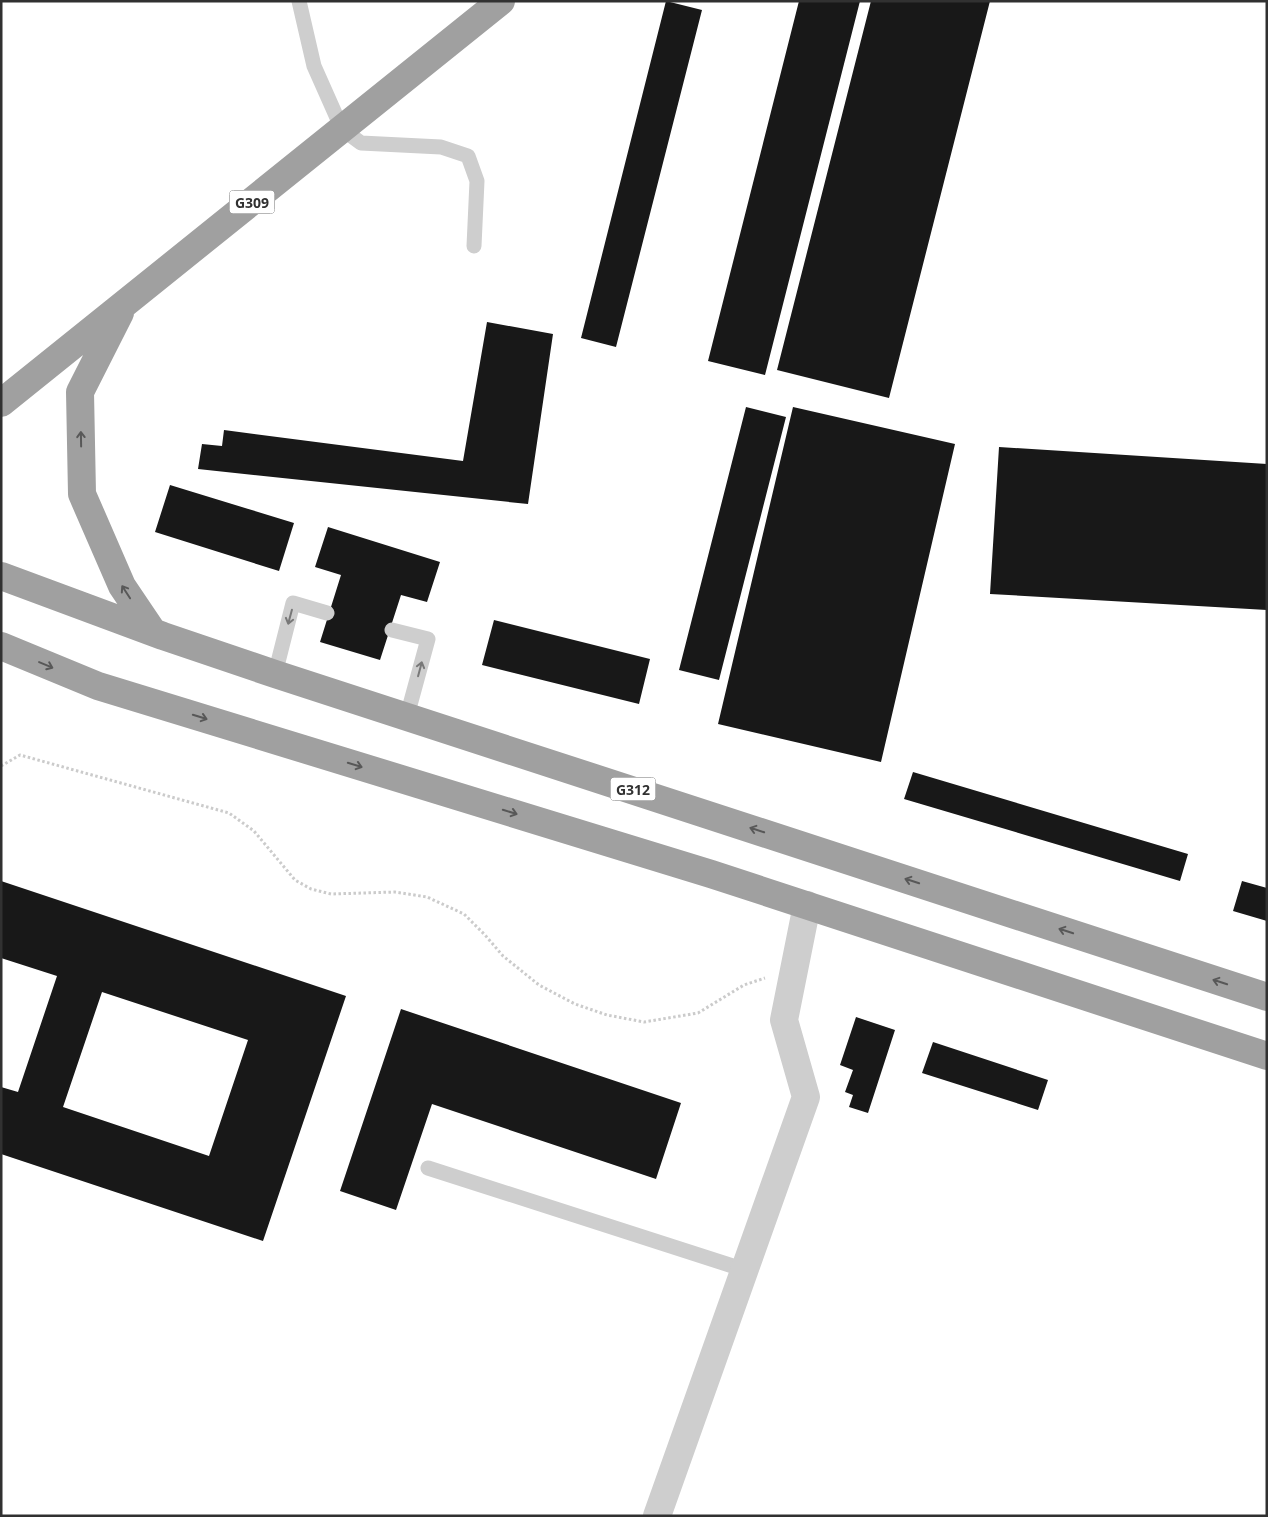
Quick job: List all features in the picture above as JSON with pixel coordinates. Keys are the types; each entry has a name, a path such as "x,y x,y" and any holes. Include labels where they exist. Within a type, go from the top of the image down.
{"highway":[{"name":"G309","path":"1,403 501,1"},
{"path":"124,305 80,392 82,494 122,586 153,632"},
{"path":"1,390 40,372"},
{"name":"G312","path":"1,576 153,632 275,674 1267,997"},
{"path":"1,646 98,686 711,874 1267,1056"}],"street":[{"path":"658,1516 806,1098 784,1020 807,905"}],"lane":[{"path":"299,1 314,66 342,129 360,143 441,148 468,156 477,180 474,246"},
{"path":"275,674 293,604 327,612"},
{"path":"392,630 428,639 407,716"},
{"path":"428,1168 745,1270"}],"path":[{"path":"1,766 20,755 229,813 254,831 296,880 311,889 330,894 395,892 427,897 464,914 503,956 538,985 575,1004 607,1016 644,1022 698,1013 744,985 794,969"}],"building":[{"path":"666,1 702,10 616,347 581,338"},
{"path":"799,1 860,1 765,375 708,361"},
{"path":"871,1 990,1 889,398 777,370"},
{"path":"487,322 553,334 528,504 198,469 202,444 222,446 224,430 463,461"},
{"path":"746,407 786,417 719,680 679,670"},
{"path":"793,407 955,444 881,762 718,724"},
{"path":"999,447 1267,464 1267,610 990,594"},
{"path":"170,485 294,523 279,571 155,532"},
{"path":"328,527 440,562 427,602 401,595 380,660 320,642 341,575 315,567"},
{"path":"494,620 650,659 639,704 482,665"},
{"path":"913,772 1188,854 1180,881 904,799"},
{"path":"1,881 346,996 263,1241 1,1154 1,1087 18,1092 57,976 1,958","holes":["102,992 248,1040 209,1156 63,1107"]},
{"path":"1242,881 1267,888 1267,921 1233,911"},
{"path":"401,1009 681,1103 656,1179 432,1104 396,1210 340,1191"},
{"path":"856,1017 895,1030 868,1113 849,1107 853,1095 845,1092 853,1070 840,1065"},
{"path":"933,1042 1048,1080 1038,1110 922,1073"}]}
